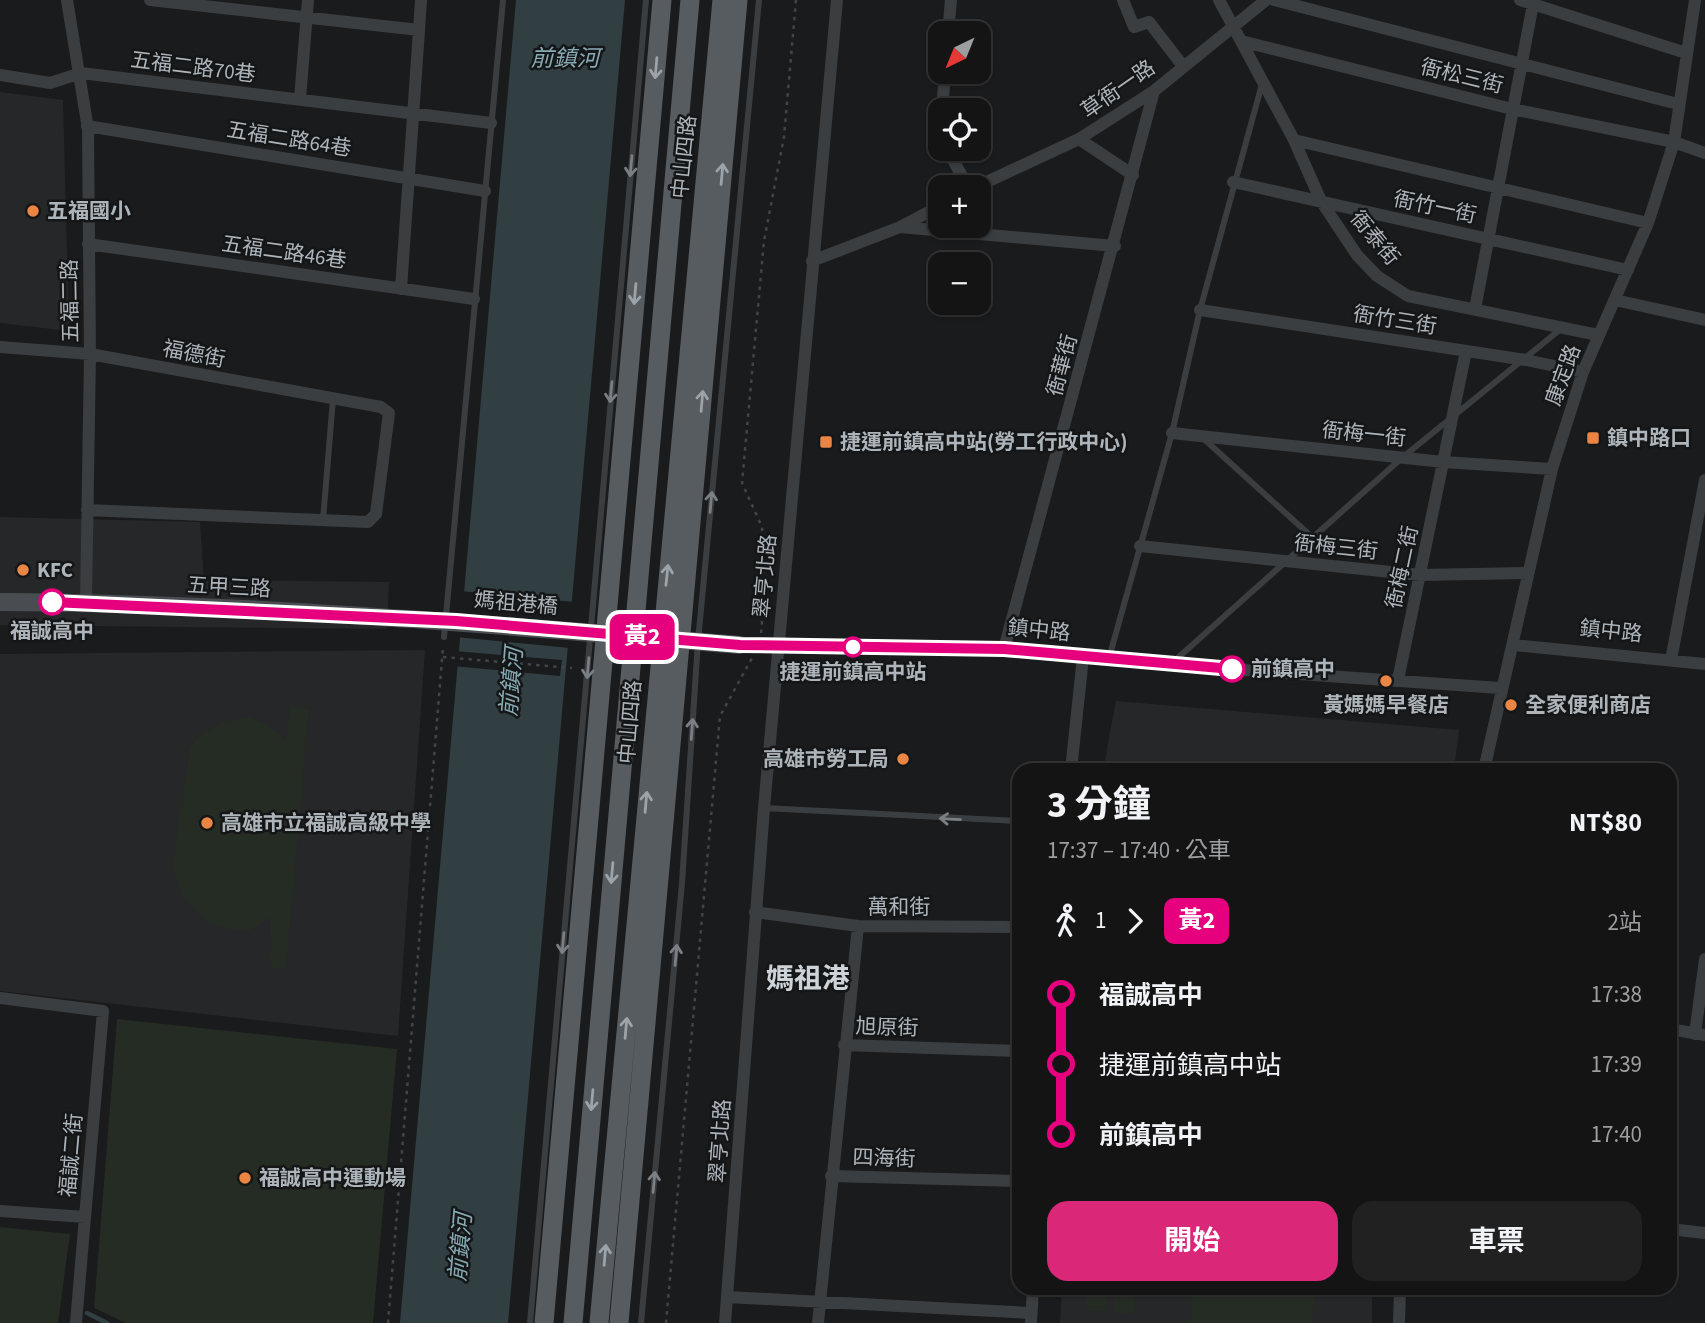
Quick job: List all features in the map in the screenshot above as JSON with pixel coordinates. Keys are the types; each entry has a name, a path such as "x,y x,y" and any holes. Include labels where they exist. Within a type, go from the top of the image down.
{"main road":[{"name":"中山四路","path":"544,1323 589,632 662,0"},
{"name":"中山四路","path":"573,1323 690,0"},
{"name":"中山四路","path":"599,1323 660,638 722,0"},
{"name":"中山四路","path":"619,1323 689,641 738,0"},
{"name":"五甲三路","path":"0,602 86,603 447,626"},
{"name":"媽祖港橋","path":"447,626 589,632"},
{"name":"鎮中路","path":"589,632 740,645"}],"street":[{"name":"五福二路","path":"67,0 88,125 90,354 86,603"},
{"path":"150,0 307,15 419,30"},
{"path":"300,99 308,0"},
{"path":"401,289 421,0"},
{"name":"翠亨北路","path":"725,1323 755,912 837,0"},
{"path":"949,21 951,0"},
{"path":"1123,0 1134,27 1149,22 1183,66"},
{"name":"衙泰街","path":"1219,0 1294,140 1321,201 1357,255 1377,276 1408,296 1598,335"},
{"name":"草衙一路","path":"991,180 1079,139 1154,91 1266,0"},
{"path":"1275,0 1678,104"},
{"name":"康定路","path":"1485,763 1500,688 1513,645 1552,469 1583,373 1648,223 1674,142 1695,0"},
{"path":"1475,309 1521,65 1526,2 1686,52"},
{"name":"衙松三街","path":"1241,41 1512,108 1674,142 1705,153"},
{"path":"0,75 50,83 81,73"},
{"name":"五福二路70巷","path":"81,73 491,123"},
{"name":"衙華街","path":"1004,649 1115,246 1154,91"},
{"name":"五福二路64巷","path":"88,125 485,191"},
{"path":"1079,139 1133,175"},
{"path":"1294,140 1648,223"},
{"name":"衙竹一街","path":"1233,182 1628,270"},
{"path":"812,261 900,227 928,212"},
{"path":"900,227 1115,246"},
{"name":"五福二路46巷","path":"88,244 474,299"},
{"path":"1615,300 1705,320"},
{"name":"衙竹三街","path":"1200,310 1526,360 1583,373"},
{"name":"福德街","path":"0,347 90,354 386,409 390,418 373,519 368,522 323,520"},
{"name":"衙梅二街","path":"1398,680 1466,351"},
{"name":"衙梅一街","path":"1172,433 1443,462 1552,469"},
{"path":"1671,660 1705,480"},
{"path":"87,510 323,520"},
{"name":"衙梅三街","path":"1140,546 1420,575 1528,573"},
{"name":"鎮中路","path":"740,645 1004,649 1171,665 1500,688"},
{"name":"鎮中路","path":"1513,645 1705,664"},
{"path":"1073,763 1083,657"},
{"path":"755,912 858,926"},
{"name":"萬和街","path":"844,1045 858,926 1012,927"},
{"path":"1677,1030 1700,1035 1705,959"},
{"name":"福誠二街","path":"0,998 103,1011 85,1217 0,1211"},
{"name":"旭原街","path":"831,1176 844,1045 1012,1051"},
{"name":"四海街","path":"818,1323 831,1176 1012,1181"},
{"path":"76,1323 85,1217"},
{"path":"1677,1230 1705,1233"},
{"path":"728,1297 820,1300 1031,1318 1033,1295"},
{"path":"1399,1323 1400,1295"}],"lane":[{"path":"447,626 474,299 503,0"},
{"path":"530,1323 646,0"},
{"path":"641,1323 682,883 689,641 759,0"},
{"path":"1108,659 1172,433 1233,182 1263,82"},
{"path":"1171,665 1403,457 1526,360 1563,327"},
{"path":"323,520 333,399"},
{"path":"1201,436 1312,537"},
{"path":"764,808 1012,821"}],"path":[{"path":"388,1323 442,657 447,626"},
{"path":"442,657 572,668"}],"shaded area":[{"name":"五福國小","path":"0,92 63,100 69,331 0,323"},
{"path":"0,517 200,522 204,580 389,582 387,629 0,625"},
{"name":"高雄市立福誠高級中學","path":"425,650 398,1036 0,991 0,654"},
{"path":"1116,701 1459,730 1455,763 1104,763"},
{"path":"290,708 309,709 286,969 269,967 270,918 250,930 233,930 208,922 182,896 172,864 190,747 204,732 227,721 249,717 268,726 286,740"},
{"name":"福誠高中運動場","path":"117,1019 397,1049 373,1323 126,1323 94,1308"},
{"path":"0,1227 70,1234 58,1323 0,1323"},
{"path":"1062,1295 1372,1295 1372,1323 1060,1323"},
{"path":"1086,1295 1107,1295 1105,1312 1085,1310"},
{"path":"1115,1295 1135,1295 1133,1314 1113,1312"},
{"path":"1192,1295 1315,1295 1312,1323 1189,1323"}],"water":[{"name":"前鎮河","path":"516,0 625,0 508,1323 400,1323"}],"pier":[{"path":"460,591 574,602 570,648 456,637"},
{"path":"455,651 562,660 560,676 453,666"}],"waterway":[{"path":"87,1313 107,1323"}],"bus line":[{"name":"黃2","path":"52,602 456,621 740,645 1004,649 1232,669"}],"place":[{"name":"五福國小","path":"33,211"},
{"name":"鎮中路口","path":"1593,438"},
{"name":"捷運前鎮高中站(勞工行政中心)","path":"826,442"},
{"name":"KFC","path":"23,570"},
{"name":"福誠高中","path":"52,602"},
{"name":"捷運前鎮高中站","path":"853,647"},
{"name":"前鎮高中","path":"1232,669"},
{"name":"黃媽媽早餐店","path":"1386,681"},
{"name":"全家便利商店","path":"1511,705"},
{"name":"高雄市勞工局","path":"903,759"},
{"name":"高雄市立福誠高級中學","path":"207,823"},
{"name":"福誠高中運動場","path":"245,1178"}],"district":[{"name":"媽祖港","path":"808,978"}]}
